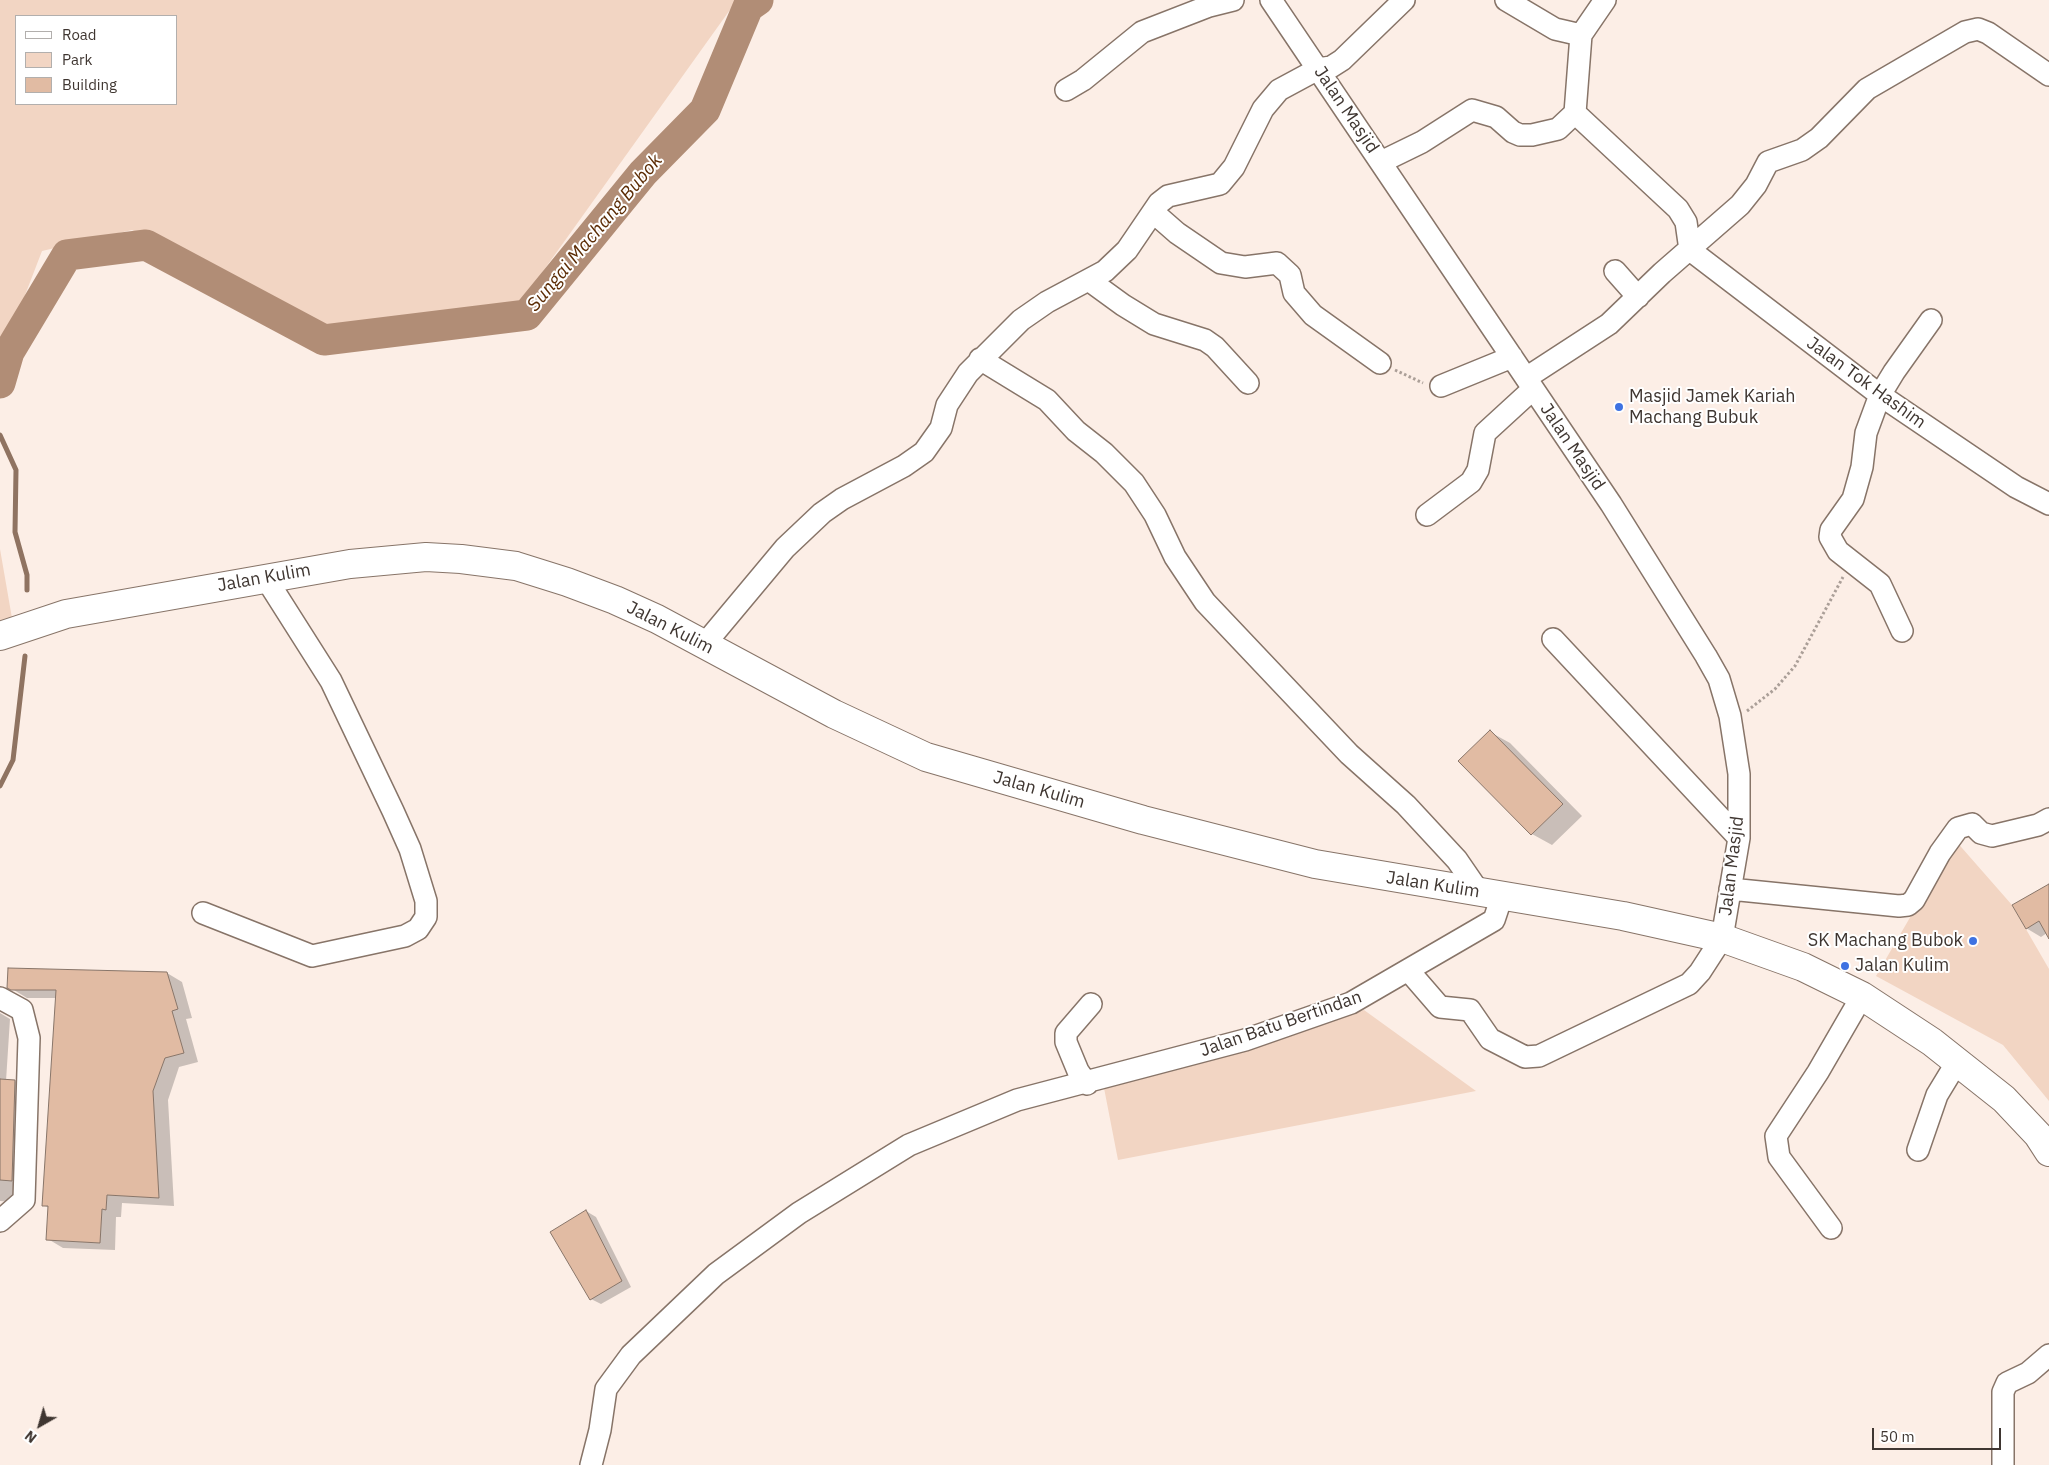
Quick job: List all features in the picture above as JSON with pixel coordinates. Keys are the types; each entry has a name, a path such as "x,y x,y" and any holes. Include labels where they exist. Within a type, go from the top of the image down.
{"main road":[{"name":"Jalan Kulim","path":"0,636 66,614 265,577 350,564 426,557 516,566 615,600 834,714 926,756 1226,842 1315,864 1623,916 1722,938 1803,968 1862,996 1932,1042 2004,1100 2038,1135 2049,1152"}],"street":[{"path":"1066,90 1082,80 1142,32 1209,6 1233,0"},
{"name":"Jalan Masjid","path":"1271,0 1611,504 1720,679 1730,721 1739,774 1739,838 1722,938"},
{"path":"704,645 785,548 822,513 842,499 904,466 924,452 941,428 947,405 980,359 1021,320 1047,302 1105,271 1127,250 1153,212 1168,196 1220,184 1234,167 1263,109 1279,90 1318,69 1331,67 1342,60 1404,0"},
{"path":"1506,0 1555,29 1581,35"},
{"path":"1381,162 1422,142 1472,110 1496,117 1513,132 1532,135 1558,128 1575,113 1581,35 1605,0"},
{"path":"1427,515 1471,482 1478,470 1485,433 1529,383 1608,324 1740,205 1756,185 1768,162 1802,150 1819,138 1867,89 1966,32 1978,29 2049,75"},
{"path":"1575,113 1678,209 1686,222 1690,250"},
{"path":"1153,212 1177,233 1221,263 1245,267 1276,263 1290,275 1294,293 1313,315 1380,363"},
{"name":"Jalan Tok Hashim","path":"1690,250 1880,395 2016,486 2049,504"},
{"path":"1615,271 1638,297"},
{"path":"1090,280 1123,306 1154,324 1205,340 1215,347 1248,383"},
{"path":"1902,631 1880,584 1838,550 1830,537 1831,530 1853,499 1862,467 1866,433 1880,395 1931,320"},
{"path":"1441,386 1512,357"},
{"path":"980,359 1047,400 1076,431 1104,454 1134,483 1156,515 1175,557 1205,602 1349,754 1406,806 1491,894"},
{"path":"203,913 312,956 405,936 418,929 426,917 426,901 410,849 393,811 331,681 265,577"},
{"path":"1553,639 1739,838"},
{"path":"1730,889 1899,906 1908,905 1914,900 1940,853 1958,828 1972,824 1981,833 1992,836 2038,825 2049,819"},
{"name":"Jalan Batu Bertindan","path":"591,1465 600,1430 606,1389 631,1355 716,1274 799,1213 909,1145 1017,1100 1087,1084 1244,1040 1351,1003 1494,920 1491,894"},
{"path":"1408,970 1440,1007 1470,1010 1490,1039 1525,1057 1540,1056 1689,984 1700,972 1722,938"},
{"path":"1831,1228 1780,1157 1776,1136 1818,1072 1862,996"},
{"path":"0,998 22,1010 29,1038 24,1200 0,1221"},
{"path":"1087,1084 1078,1071 1066,1042 1066,1033 1091,1004"},
{"path":"1918,1150 1937,1095 1958,1062"},
{"path":"2003,1465 2003,1392 2007,1383 2028,1373 2049,1355"}],"path":[{"path":"1380,363 1420,382 1441,386"},
{"path":"1730,721 1775,689 1795,666 1851,562"}],"green space":[{"path":"0,0 737,0 521,302 328,327 132,230 42,251 0,360"},
{"path":"0,549 13,624 0,628"},
{"name":"SK Machang Bubok","path":"1955,840 2012,905 2049,969 2049,1101 2003,1045 1876,976"},
{"path":"1364,1010 1476,1091 1118,1160 1104,1088"}],"building":[{"path":"1490,730 1563,804 1531,835 1458,761"},
{"path":"2049,884 2049,939 2039,921 2026,929 2012,905"},
{"path":"8,968 167,972 178,1009 172,1011 184,1053 165,1058 153,1091 159,1198 107,1195 106,1210 102,1209 100,1243 46,1240 48,1206 42,1206 56,990 11,990 7,988"},
{"path":"0,1079 15,1080 12,1181 0,1180"},
{"path":"586,1210 622,1281 590,1300 550,1232"}],"waterway":[{"name":"Sungai Machang Bubok","path":"0,383 9,352 67,255 146,245 324,340 527,315 643,173 705,110 748,7 758,0"},
{"path":"0,435 16,470 15,532 27,575 27,590"},
{"path":"0,786 13,760 25,656"}],"place":[{"name":"Masjid Jamek Kariah Machang Bubuk","path":"1619,407"},
{"name":"SK Machang Bubok","path":"1973,941"},
{"name":"Jalan Kulim","path":"1845,966"}]}
